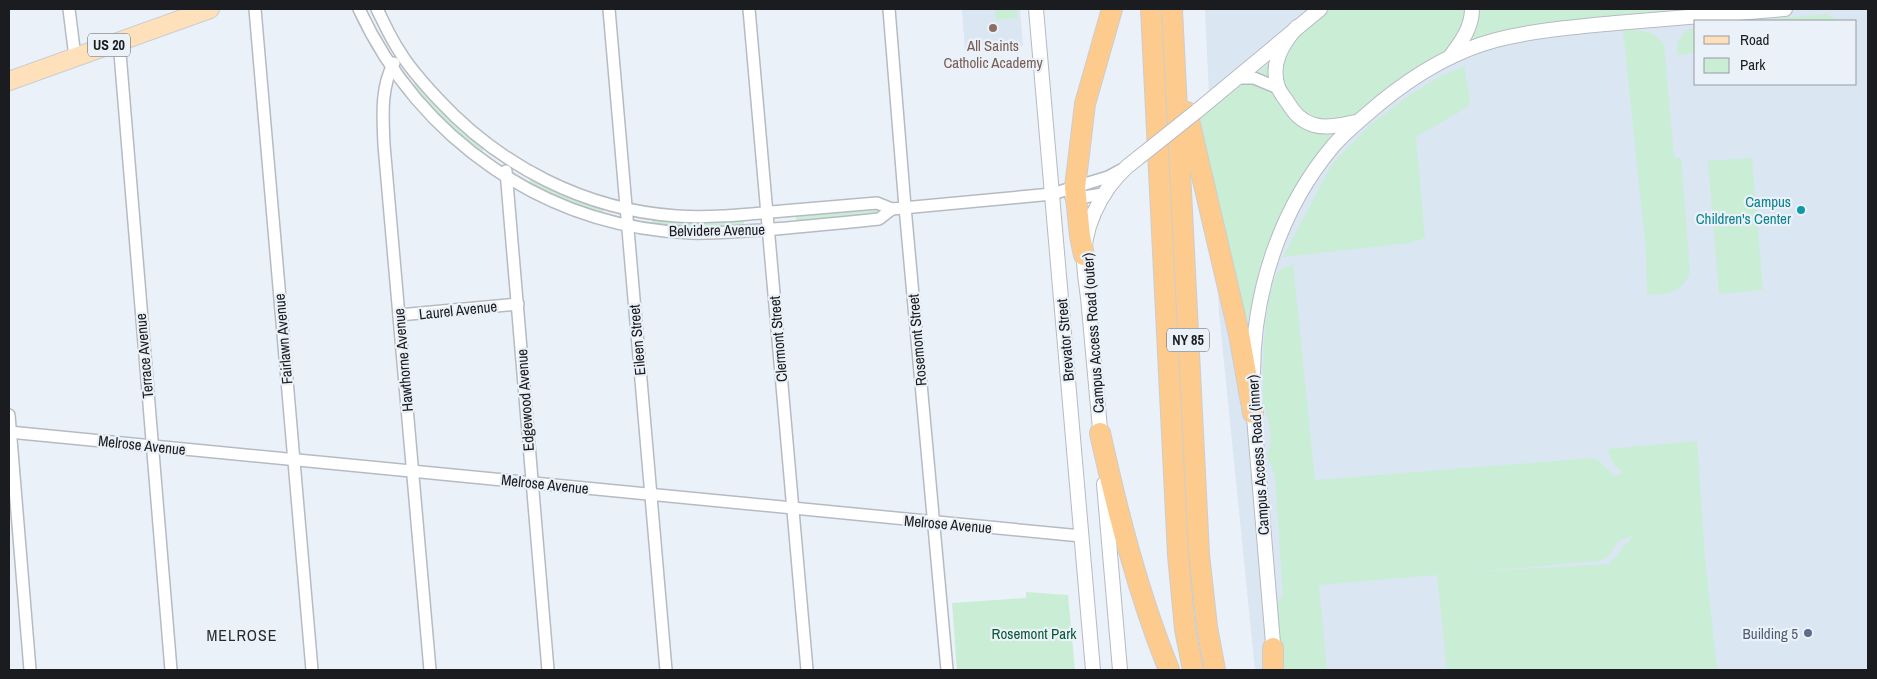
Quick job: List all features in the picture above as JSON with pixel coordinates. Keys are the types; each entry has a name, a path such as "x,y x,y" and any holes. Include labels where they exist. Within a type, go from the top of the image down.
{"highway":[{"path":"1084,255 1080,236 1076,193 1085,104 1112,9"},
{"name":"NY 85","path":"1151,9 1178,555 1185,629 1193,670"},
{"name":"NY 85","path":"1172,9 1199,554 1206,627 1215,670"},
{"path":"1176,9 1190,129 1235,313 1253,412"},
{"path":"1100,433 1134,573 1169,670"},
{"path":"1273,648 1275,670"}],"main road":[{"name":"US 20","path":"9,81 210,9"}],"street":[{"path":"70,9 75,57"},
{"name":"Fairlawn Avenue","path":"255,9 312,670"},
{"name":"Belvidere Avenue","path":"359,9 391,67 409,91 443,128 476,156 506,177 560,204 608,222 664,231 691,233 769,229 879,219 892,209 905,207 1052,194 1104,194"},
{"name":"Belvidere Avenue","path":"377,9 400,53 430,91 456,119 508,160 568,190 608,204 676,216 715,217 877,203 892,209"},
{"name":"Eileen Street","path":"609,9 666,670"},
{"name":"Clermont Street","path":"749,9 807,670"},
{"name":"Rosemont Street","path":"889,9 947,670"},
{"name":"Brevator Street","path":"1036,9 1093,670"},
{"name":"Campus Access Road (outer)","path":"1120,670 1084,255 1092,222 1104,194 1127,166 1197,111 1320,9"},
{"path":"1450,58 1467,32 1472,20 1472,9"},
{"path":"1700,9 1716,15"},
{"name":"Campus Access Road (inner)","path":"1273,648 1253,412 1254,334 1265,282 1279,234 1298,195 1320,162 1357,122 1415,77 1450,58 1495,40 1523,34 1580,27 1785,9"},
{"path":"1297,27 1282,46 1278,56 1276,72 1278,88 1296,116 1306,122 1327,127 1357,122"},
{"name":"Terrace Avenue","path":"119,42 171,670"},
{"name":"Hawthorne Avenue","path":"400,53 391,67 385,89 383,109 430,670"},
{"path":"1236,78 1254,78 1278,88"},
{"name":"Edgewood Avenue","path":"508,160 506,177 548,670"},
{"name":"Belvidere Avenue","path":"1076,193 1127,166"},
{"name":"Laurel Avenue","path":"399,316 518,304"},
{"path":"9,415 30,670"},
{"name":"Melrose Avenue","path":"10,432 1082,536"}],"shaded area":[{"name":"All Saints Catholic Academy","path":"962,9 1020,9 1023,46 965,52"},
{"path":"1205,9 1868,9 1868,670 1255,670 1219,313"}],"green space":[{"path":"995,9 1017,9 1017,18 996,20"},
{"path":"1320,9 1784,9 1622,23 1477,46 1450,58 1357,122 1278,225 1263,262 1246,328 1196,121 1278,56"},
{"path":"1826,14 1838,20 1756,20"},
{"path":"1694,27 1694,53 1677,55 1679,41 1687,31"},
{"path":"1623,30 1651,33 1664,45 1674,158 1681,158 1690,272 1683,285 1668,293 1647,295 1646,251"},
{"path":"1464,66 1470,100 1468,107 1416,137 1425,238 1409,243 1283,257 1332,164 1369,126 1411,94 1441,76"},
{"path":"416,81 483,145 483,152 479,152 470,145 436,113 413,86"},
{"path":"1752,158 1763,290 1719,294 1708,161"},
{"path":"531,177 603,207 604,211 600,213 550,195 529,183"},
{"path":"881,206 881,214 796,220 798,214"},
{"path":"652,218 743,220 744,223 743,226 686,228 652,224"},
{"path":"1293,264 1315,480 1592,458 1598,460 1614,476 1623,473 1613,463 1607,449 1697,441 1705,558 1717,670 1447,670 1437,575 1319,585 1327,670 1277,670 1275,604 1283,596 1275,477 1267,454 1271,437 1263,407 1263,373 1264,339 1268,306 1277,273 1281,269","holes":["1634,535 1609,564 1469,572 1600,561 1609,556 1618,541"]},
{"name":"Rosemont Park","path":"1026,592 1068,595 1075,670 957,670 952,603 1026,598"}],"place":[{"name":"All Saints Catholic Academy","path":"993,28"},
{"name":"Campus Children's Center","path":"1801,210"},
{"name":"Building 5","path":"1808,633"}],"district":[{"name":"MELROSE","path":"242,635"}]}
